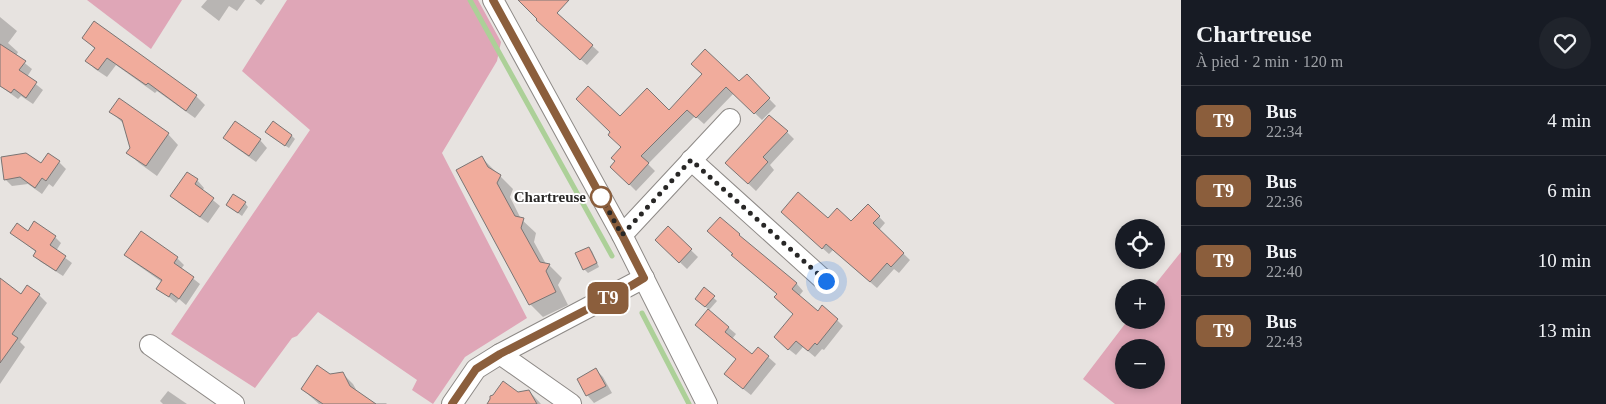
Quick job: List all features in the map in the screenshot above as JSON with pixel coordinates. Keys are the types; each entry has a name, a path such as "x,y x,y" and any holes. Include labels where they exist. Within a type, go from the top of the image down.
{"street":[{"path":"493,0 622,235 707,404"},
{"path":"622,235 730,119"},
{"path":"691,160 826,281"},
{"path":"452,404 476,369 500,354 619,293 644,278"},
{"path":"150,345 234,404"},
{"path":"500,354 571,404"}],"shaded area":[{"path":"87,0 182,0 151,49"},
{"path":"287,0 478,0 501,42 497,61 442,153 527,318 465,357 433,404 412,390 417,380 318,312 297,336 292,338 255,388 171,334 310,130 242,71"},
{"path":"1181,252 1181,404 1115,404 1083,379 1121,329 1165,329 1165,279 1159,279"}],"building":[{"path":"518,0 569,0 557,13 593,45 580,60 536,20"},
{"path":"94,21 197,95 186,111 148,83 146,85 107,58 98,70 85,61 95,48 82,38"},
{"path":"0,44 26,61 19,70 37,82 26,98 14,89 11,93 0,86"},
{"path":"705,49 739,81 747,74 770,98 754,114 726,87 696,118 687,110 641,156 649,163 629,185 610,167 615,161 611,158 621,147 608,135 610,132 576,99 588,86 620,116 647,88 669,110 702,74 691,64"},
{"path":"119,98 169,133 146,166 126,153 130,148 122,120 109,112"},
{"path":"769,115 788,131 763,157 768,162 748,184 725,163"},
{"path":"235,121 261,139 249,156 223,138"},
{"path":"273,121 292,135 285,146 265,132"},
{"path":"26,153 41,163 48,153 60,161 46,181 42,178 35,188 20,177 4,180 1,157"},
{"path":"482,156 488,167 501,175 497,183 515,216 524,218 521,228 540,262 550,264 546,271 556,292 529,305 456,170"},
{"path":"187,172 198,179 195,184 214,198 200,217 170,196"},
{"path":"798,192 828,218 837,208 851,221 868,204 880,216 873,223 904,253 891,267 887,263 870,282 826,244 822,249 781,212"},
{"path":"233,194 246,202 238,213 226,205"},
{"path":"720,217 797,283 792,289 818,311 822,305 838,319 817,345 815,343 808,351 796,341 788,350 774,337 793,314 774,297 777,294 731,255 733,254 707,231"},
{"path":"34,221 56,236 50,245 66,256 56,271 33,256 36,251 10,233 17,223 28,231"},
{"path":"668,226 692,249 679,263 655,240"},
{"path":"141,231 178,257 174,263 194,277 179,299 171,293 169,297 156,289 162,280 124,255"},
{"path":"589,247 597,263 583,270 575,253"},
{"path":"0,278 21,294 27,285 40,294 12,334 18,338 0,363"},
{"path":"704,287 715,296 705,307 695,299"},
{"path":"708,309 729,327 725,332 752,354 758,347 769,356 743,389 724,374 736,359 695,325"},
{"path":"317,365 330,374 343,372 350,386 376,404 323,404 301,389"},
{"path":"596,368 606,386 586,396 577,379"},
{"path":"503,381 518,392 529,390 537,404 487,404 490,396 493,395"}],"waterway":[{"path":"470,0 612,256"},
{"path":"642,313 689,404"}],"bus line":[{"name":"T9","path":"452,404 476,369 500,354 619,293 644,278 493,0"}],"place":[{"name":"Chartreuse","path":"601,197"}],"route":[{"path":"601,197 622,235 691,160 826,281"}]}
